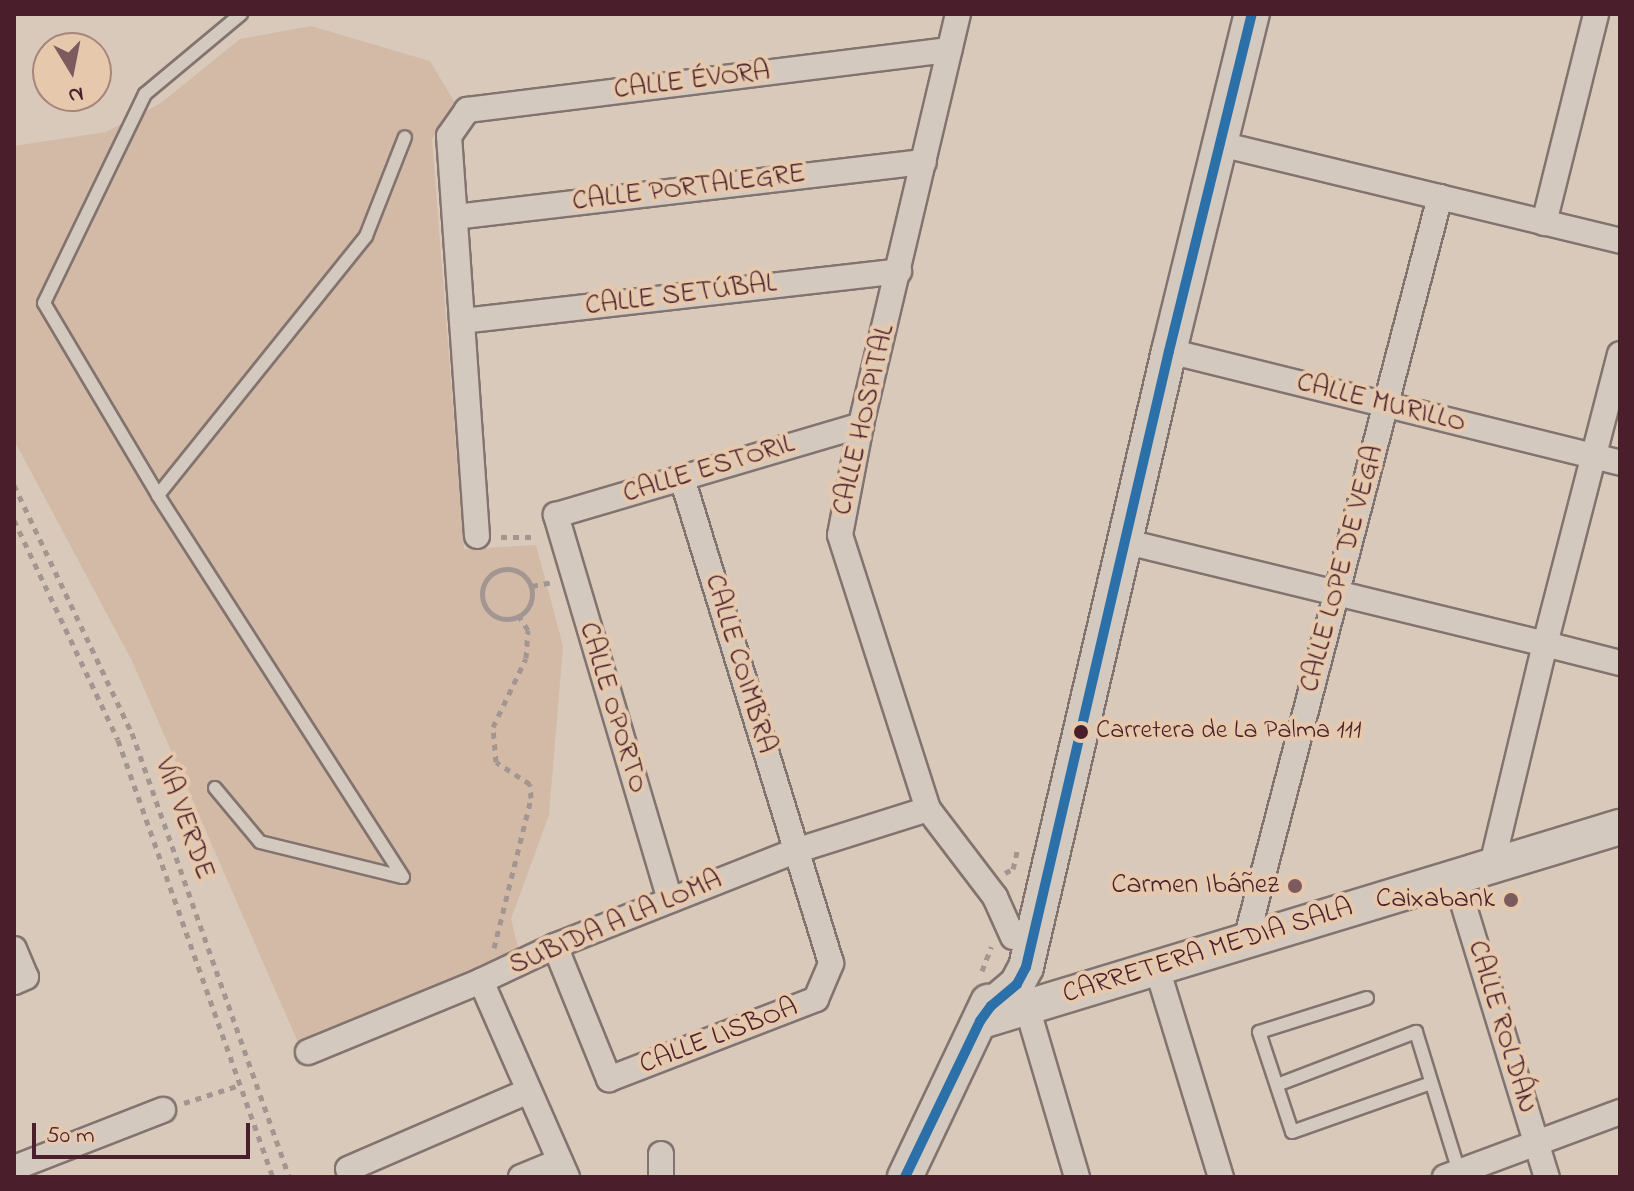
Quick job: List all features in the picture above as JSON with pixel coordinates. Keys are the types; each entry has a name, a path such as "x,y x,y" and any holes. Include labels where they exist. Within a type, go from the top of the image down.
{"main road":[{"path":"908,1177 980,1021 1023,937 1127,542 1169,351 1252,14"},
{"path":"908,1177 1021,996 1026,967 1023,937 1091,638 1169,351"},
{"path":"1127,542 1123,534 1130,490"},
{"path":"1021,996 1015,970 1090,666 1091,638"},
{"name":"CARRETERA MEDIA SALA","path":"980,1021 1021,996 1091,987 1620,827"},
{"path":"1023,937 1042,975 1061,987 1091,987"}],"street":[{"name":"CALLE HOSPITAL","path":"958,14 861,425 840,535 928,809 1023,937"},
{"path":"1544,223 1596,14"},
{"name":"CALLE ÉVORA","path":"455,217 449,136 467,110 949,50"},
{"path":"1220,144 1620,241"},
{"name":"CALLE PORTALEGRE","path":"455,217 924,162"},
{"name":"CALLE LOPE DE VEGA","path":"1246,940 1440,197"},
{"path":"455,217 477,536"},
{"name":"CALLE SETÚBAL","path":"462,321 899,271"},
{"name":"CALLE MURILLO","path":"1169,351 1620,463"},
{"path":"1492,865 1620,354"},
{"name":"CALLE ESTORIL","path":"558,526 682,478 861,425"},
{"name":"CALLE COIMBRA","path":"682,478 795,851"},
{"name":"CALLE OPORTO","path":"558,526 670,900"},
{"path":"1127,542 1620,663"},
{"name":"SUBIDA A LA LOMA","path":"308,1052 555,946 795,851 928,809"},
{"name":"CALLE LISBOA","path":"555,946 609,1079 816,999 831,963 795,851"},
{"name":"CALLE ROLDÁN","path":"1455,877 1547,1177"},
{"path":"14,949 20,980"},
{"path":"1157,968 1221,1177"},
{"path":"490,976 528,1091 563,1169 521,1177"},
{"path":"1021,996 1077,1177"},
{"path":"348,1169 528,1091"},
{"path":"14,1168 163,1110"},
{"path":"1452,1174 1620,1112"}],"lane":[{"path":"215,788 260,842 403,877 158,495 44,303 145,94 241,14"},
{"path":"158,495 366,236 405,137"},
{"path":"1367,998 1259,1032 1292,1132 1431,1083"},
{"path":"1277,1085 1416,1032 1452,1174"}],"path":[{"name":"VÍA VERDE","path":"14,485 132,733 289,1177"},
{"name":"VÍA VERDE","path":"14,520 118,740 273,1177"},
{"path":"477,536 558,526"},
{"path":"508,569 528,579 532,586 531,604 519,616 502,619 484,604 483,587 493,573 508,569"},
{"path":"490,976 494,945 531,798 530,784 496,762 493,727 526,658 528,630 519,616"},
{"path":"163,1110 240,1085"}],"shaded area":[{"path":"311,26 430,61 455,103 432,139 464,549 536,545 563,646 549,815 511,919 520,954 299,1045 132,661 14,440 14,146 106,132 161,103 240,39"}],"transit line":[{"path":"905,1177 980,1021 991,1006 1017,984 1026,967 1169,351 1252,14"}],"place":[{"name":"Carretera de La Palma 111","path":"1081,732"},
{"name":"Carmen Ibáñez","path":"1295,886"},
{"name":"Caixabank","path":"1511,900"}]}
